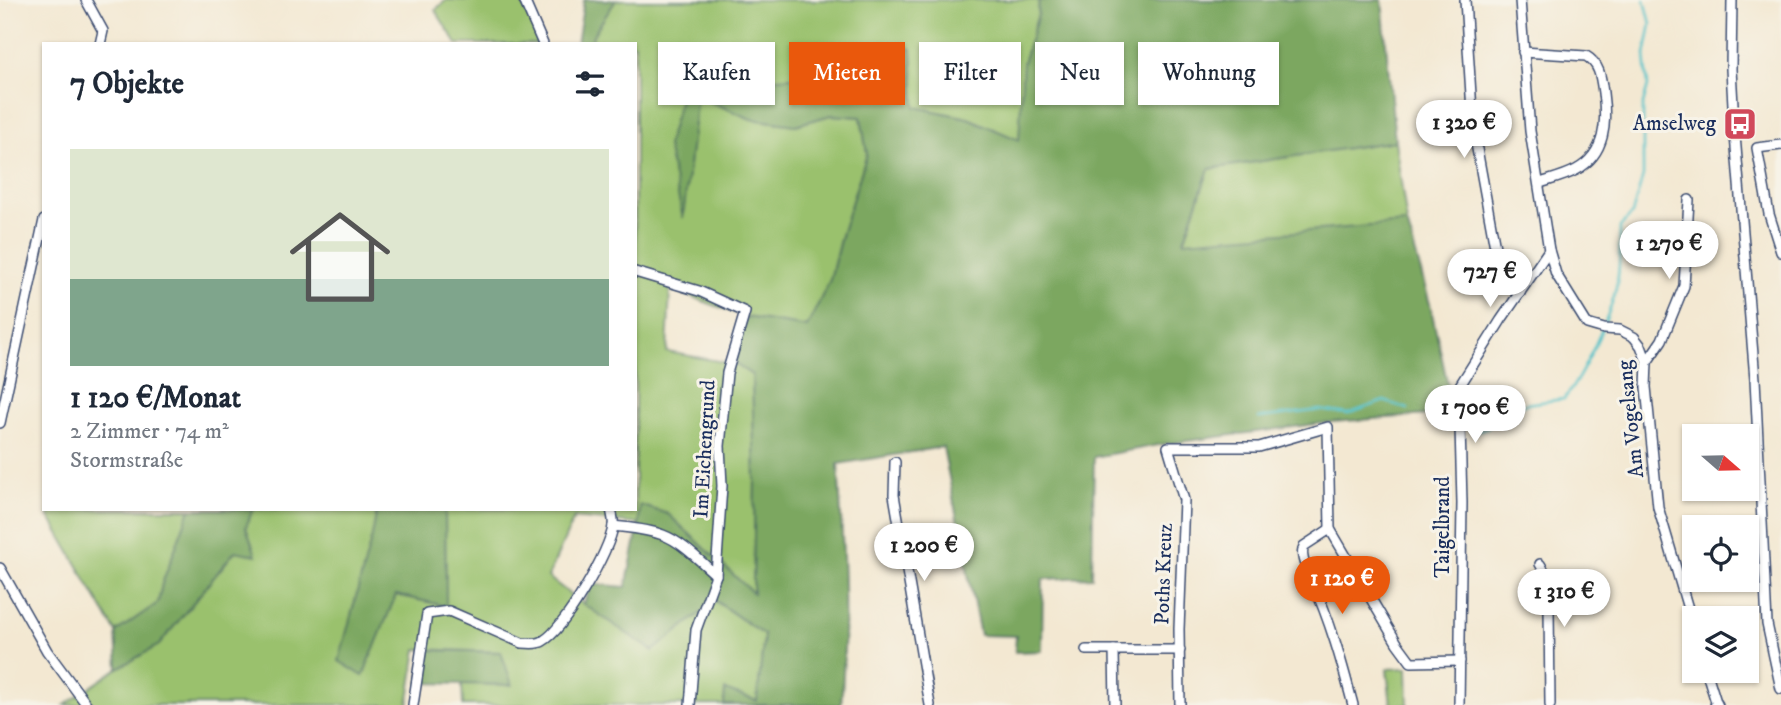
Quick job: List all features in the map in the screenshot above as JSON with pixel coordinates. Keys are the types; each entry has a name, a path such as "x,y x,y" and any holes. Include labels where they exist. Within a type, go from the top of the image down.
{"street":[{"path":"86,0 103,31 100,42"},
{"path":"524,0 542,42"},
{"path":"1465,0 1473,127 1494,244 1501,274 1507,285 1520,293"},
{"name":"Am Vogelsang","path":"1520,0 1530,131 1549,250 1556,274 1587,324 1620,330 1634,337 1641,346 1647,362 1646,387 1658,508 1687,606"},
{"path":"1732,0 1731,69 1734,123 1755,379 1767,624 1781,689"},
{"path":"1523,52 1586,56 1594,60 1600,74 1607,118 1605,136 1594,155 1578,170 1540,183"},
{"path":"1781,145 1757,148 1769,214 1781,252"},
{"path":"1647,362 1661,340 1684,286 1689,200"},
{"path":"0,423 42,229"},
{"name":"Taigelbrand","path":"1459,705 1462,503 1459,387 1549,250"},
{"name":"Im Eichengrund","path":"637,273 699,291 745,312 735,340 726,385 720,446 722,486 716,575 696,630 690,705"},
{"name":"Poths Kreuz","path":"1180,705 1184,500 1168,447 1259,447 1328,427 1330,528"},
{"path":"895,462 894,495 930,705"},
{"path":"413,705 427,614 449,611 522,643 544,641 559,627 578,601 609,541 613,526 611,511"},
{"path":"613,526 666,536 716,575"},
{"path":"1353,705 1322,603 1301,550 1304,545 1330,528 1397,643 1411,662 1460,662"},
{"path":"1540,564 1544,569 1544,590 1549,606 1550,705"},
{"path":"0,568 47,651 87,705"},
{"path":"1086,650 1180,650"},
{"path":"1114,650 1115,705"},
{"path":"1710,683 1717,705"}],"green space":[{"path":"446,0 521,0 540,42 456,42 435,10"},
{"path":"584,0 616,0 593,35 591,42 577,42"},
{"path":"616,0 1039,0 1038,14 1023,63 1020,141 968,118 915,107 912,49 905,51 905,42 789,42 789,78 775,79 775,42 658,42 658,105 687,105 683,215 696,105 718,105 751,119 796,125 831,115 861,117 867,154 841,235 830,280 807,327 746,317 670,289 667,352 735,364 752,375 755,479 753,594 721,565 640,506 639,524 574,518 548,577 583,604 715,601 764,635 757,702 725,691 724,705 463,705 462,684 511,685 501,652 417,649 408,705 65,705 118,668 159,645 235,551 252,511 377,511 373,536 396,595 446,606 445,511 637,511 637,42 591,42 593,35"},
{"path":"1039,0 1382,0 1395,141 1209,169 1184,241 1407,223 1430,304 1454,413 1332,422 1164,444 1094,457 1092,577 1043,579 1042,651 1015,652 1016,636 980,635 943,447 838,464 844,615 841,705 724,705 725,690 757,701 764,635 716,601 653,651 583,604 592,584 626,587 639,524 640,505 668,514 753,593 755,479 752,375 735,364 746,317 807,327 830,280 867,154 861,117 831,115 796,125 751,119 718,105 775,105 775,78 789,77 789,105 905,105 905,49 912,49 915,107 968,118 1019,140 1023,63 1038,15"},
{"path":"678,105 696,105 683,218 667,146"},
{"path":"1395,141 1407,223 1184,242 1209,169"},
{"path":"50,511 189,511 162,584 158,603 116,632 49,516"},
{"path":"189,511 252,511 246,527 256,555 235,551 159,645 118,668 116,632 158,603 162,584"},
{"path":"377,511 445,511 446,606 396,595 363,676 339,661"},
{"path":"424,650 501,652 512,685 419,683"},
{"path":"1407,668 1408,705 1391,705 1387,669"}],"waterway":[{"path":"1476,431 1488,427 1525,404 1564,399 1580,374 1605,322 1616,289 1620,227 1632,214 1643,176 1643,104 1648,86 1645,55 1651,24 1645,0"},
{"path":"1259,418 1320,410 1348,414 1384,401 1408,409"}],"place":[{"name":"Amselweg","path":"1740,124"}]}
